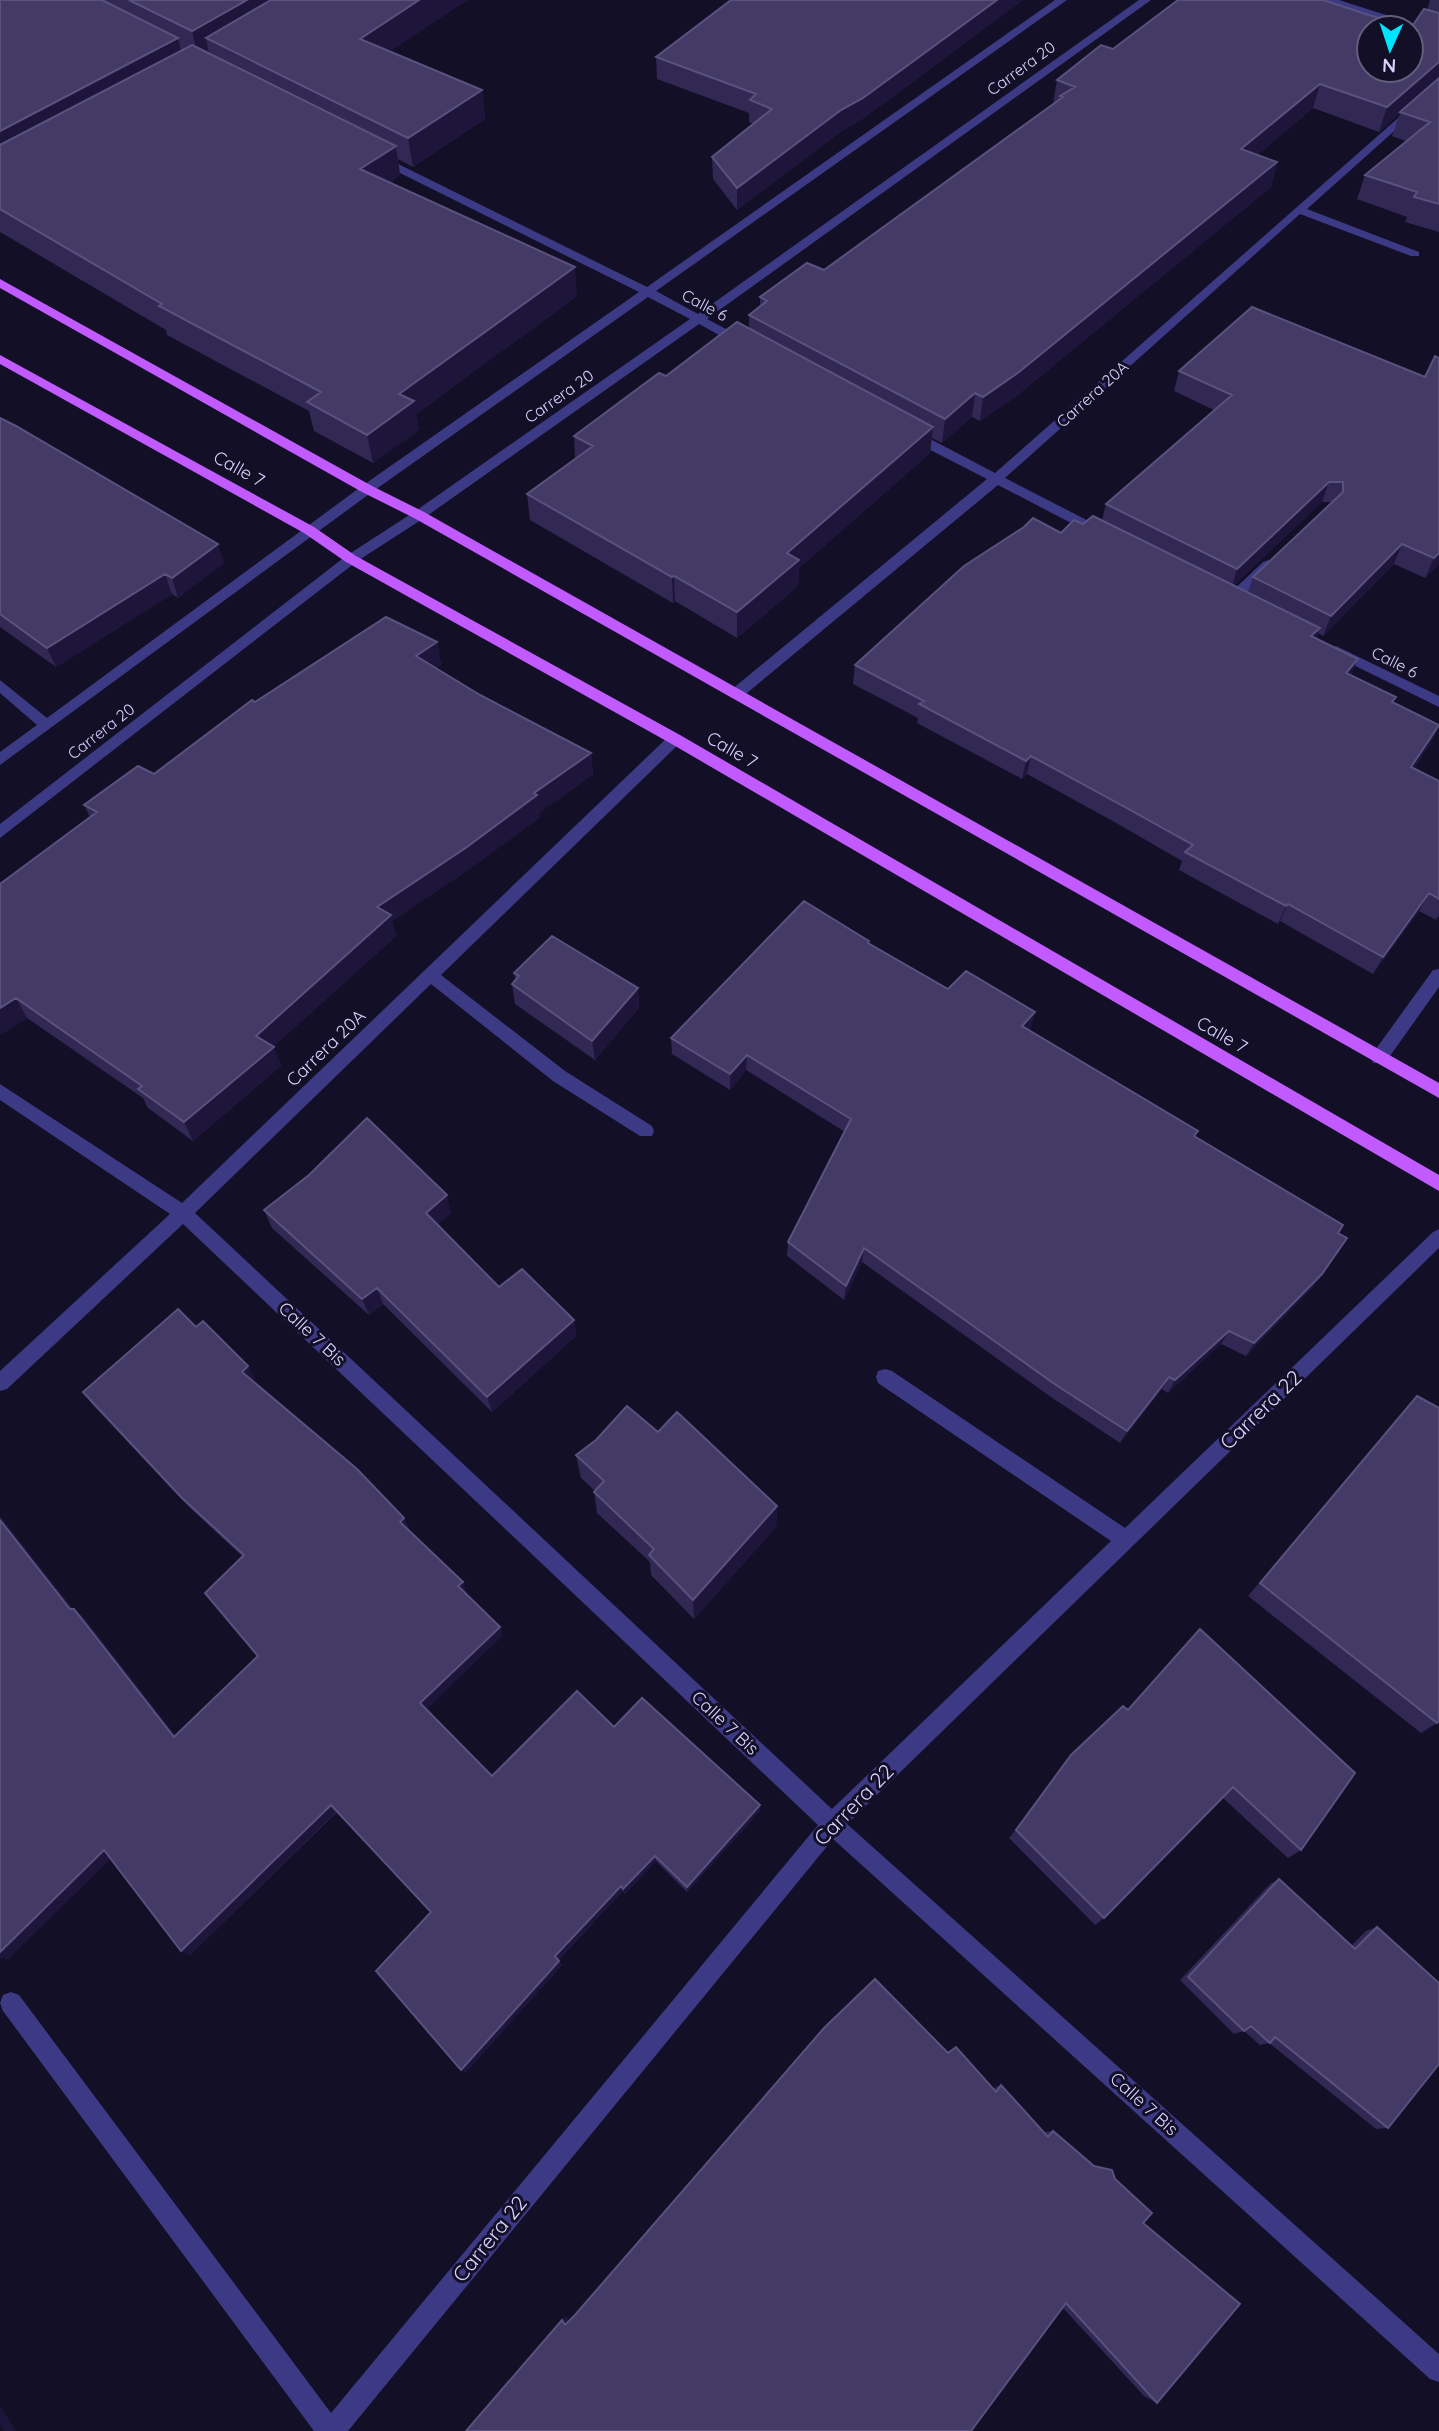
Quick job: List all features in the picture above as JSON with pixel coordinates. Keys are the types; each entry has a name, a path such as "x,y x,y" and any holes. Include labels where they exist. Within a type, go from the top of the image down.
{"main road":[{"path":"0,283 367,489 419,515 1439,1091"},
{"name":"Calle 7","path":"0,359 309,530 351,559 675,739 1439,1184"}],"street":[{"name":"Carrera 20","path":"0,760 309,530 1062,0"},
{"name":"Carrera 20","path":"0,832 351,559 419,515 698,319 1146,0"},
{"path":"1329,0 1439,35"},
{"name":"Carrera 20A","path":"736,694 995,480 1439,85"},
{"name":"Calle 6","path":"360,149 648,292 758,351"},
{"path":"1299,210 1415,254"},
{"path":"900,429 1120,542"},
{"path":"1232,599 1280,553"},
{"name":"Calle 6","path":"1329,647 1439,702"},
{"path":"0,685 46,725"},
{"name":"Carrera 20A","path":"0,1382 183,1213 675,739"},
{"path":"430,975 559,1076 646,1131"},
{"path":"1379,1058 1437,981"},
{"name":"Calle 7 Bis","path":"0,1090 183,1213 832,1824 1439,2370"},
{"name":"Carrera 22","path":"331,2431 832,1824 1439,1237"},
{"path":"886,1377 1126,1540"},
{"path":"11,2003 331,2431"}],"building":[{"path":"0,0 102,0 178,38 0,131"},
{"path":"129,0 247,0 192,31"},
{"path":"271,0 419,0 360,39 482,90 408,138 206,38"},
{"path":"731,0 997,0 863,98 841,110 737,188 712,157 772,109 750,100 756,94 656,57"},
{"path":"1178,0 1323,0 1366,14 1355,14 1355,84 1414,84 1387,107 1320,84 1241,149 1277,162 1019,372 983,397 975,393 945,419 749,315 767,301 760,297 807,263 824,270 1063,97 1060,96 1075,87 1057,80 1101,45 1113,49"},
{"path":"1424,9 1439,13 1439,62 1425,74 1425,14 1421,14"},
{"path":"192,45 396,146 360,169 575,267 399,394 414,401 367,435 307,402 321,392 159,306 162,304 0,209 0,145"},
{"path":"1439,78 1439,204 1414,197 1417,192 1365,175 1430,122 1400,112"},
{"path":"1252,307 1425,377 1435,356 1439,358 1439,553 1434,558 1402,544 1331,616 1253,577 1343,492 1343,482 1329,482 1237,569 1106,504 1232,395 1179,371"},
{"path":"737,322 933,427 787,553 799,560 737,612 527,494 593,446 574,436 659,373 666,376"},
{"path":"0,418 218,544 172,578 165,574 47,648 0,614"},
{"path":"1093,516 1320,628 1311,636 1358,659 1346,673 1396,697 1392,702 1439,725 1411,767 1439,781 1439,899 1429,893 1383,957 1288,904 1286,906 1185,852 1193,845 1123,806 1031,756 1026,761 919,704 924,701 855,665 964,566 1024,527 1033,518 1061,533 1074,520 1083,524"},
{"path":"386,617 437,642 416,656 480,695 591,753 534,793 537,795 467,847 377,907 391,915 256,1036 274,1047 184,1122 138,1089 142,1086 16,998 0,1008 0,884 97,812 84,805 138,766 154,774 252,700 255,702"},
{"path":"804,901 869,941 868,943 948,989 966,971 1035,1012 1022,1026 1198,1131 1194,1136 1343,1225 1338,1233 1347,1238 1322,1274 1254,1343 1229,1331 1175,1380 1169,1377 1127,1431 1056,1385 864,1248 846,1286 788,1242 851,1119 747,1055 730,1074 671,1038"},
{"path":"552,936 638,988 592,1041 512,984 519,976 514,973"},
{"path":"367,1118 447,1195 426,1213 499,1287 522,1269 574,1320 487,1397 377,1288 362,1299 264,1210 309,1175"},
{"path":"178,1309 196,1327 203,1321 248,1366 242,1372 357,1469 404,1518 400,1522 463,1582 458,1586 500,1627 420,1703 492,1776 577,1691 614,1727 642,1698 760,1805 687,1887 655,1856 623,1889 621,1886 555,1956 559,1961 461,2070 376,1971 431,1912 331,1805 181,1951 104,1850 0,1952 0,1520 174,1737 258,1656 205,1593 244,1555 181,1497 83,1392"},
{"path":"1417,1396 1439,1408 1437,1723 1260,1583"},
{"path":"627,1406 658,1432 677,1412 777,1506 693,1600 649,1555 654,1549 594,1492 604,1481 576,1455 596,1440"},
{"path":"1200,1629 1355,1773 1301,1850 1233,1787 1104,1918 1016,1830 1071,1755 1123,1706 1128,1710"},
{"path":"1279,1879 1355,1949 1377,1927 1439,1983 1439,2064 1388,2128 1275,2037 1270,2043 1251,2026 1244,2031 1188,1977"},
{"path":"875,1979 948,2053 956,2047 996,2092 1001,2085 1048,2137 1053,2131 1094,2166 1112,2170 1115,2179 1152,2213 1143,2223 1240,2304 1157,2403 1066,2303 971,2431 466,2431 562,2320 565,2325 575,2315 824,2028"}]}
